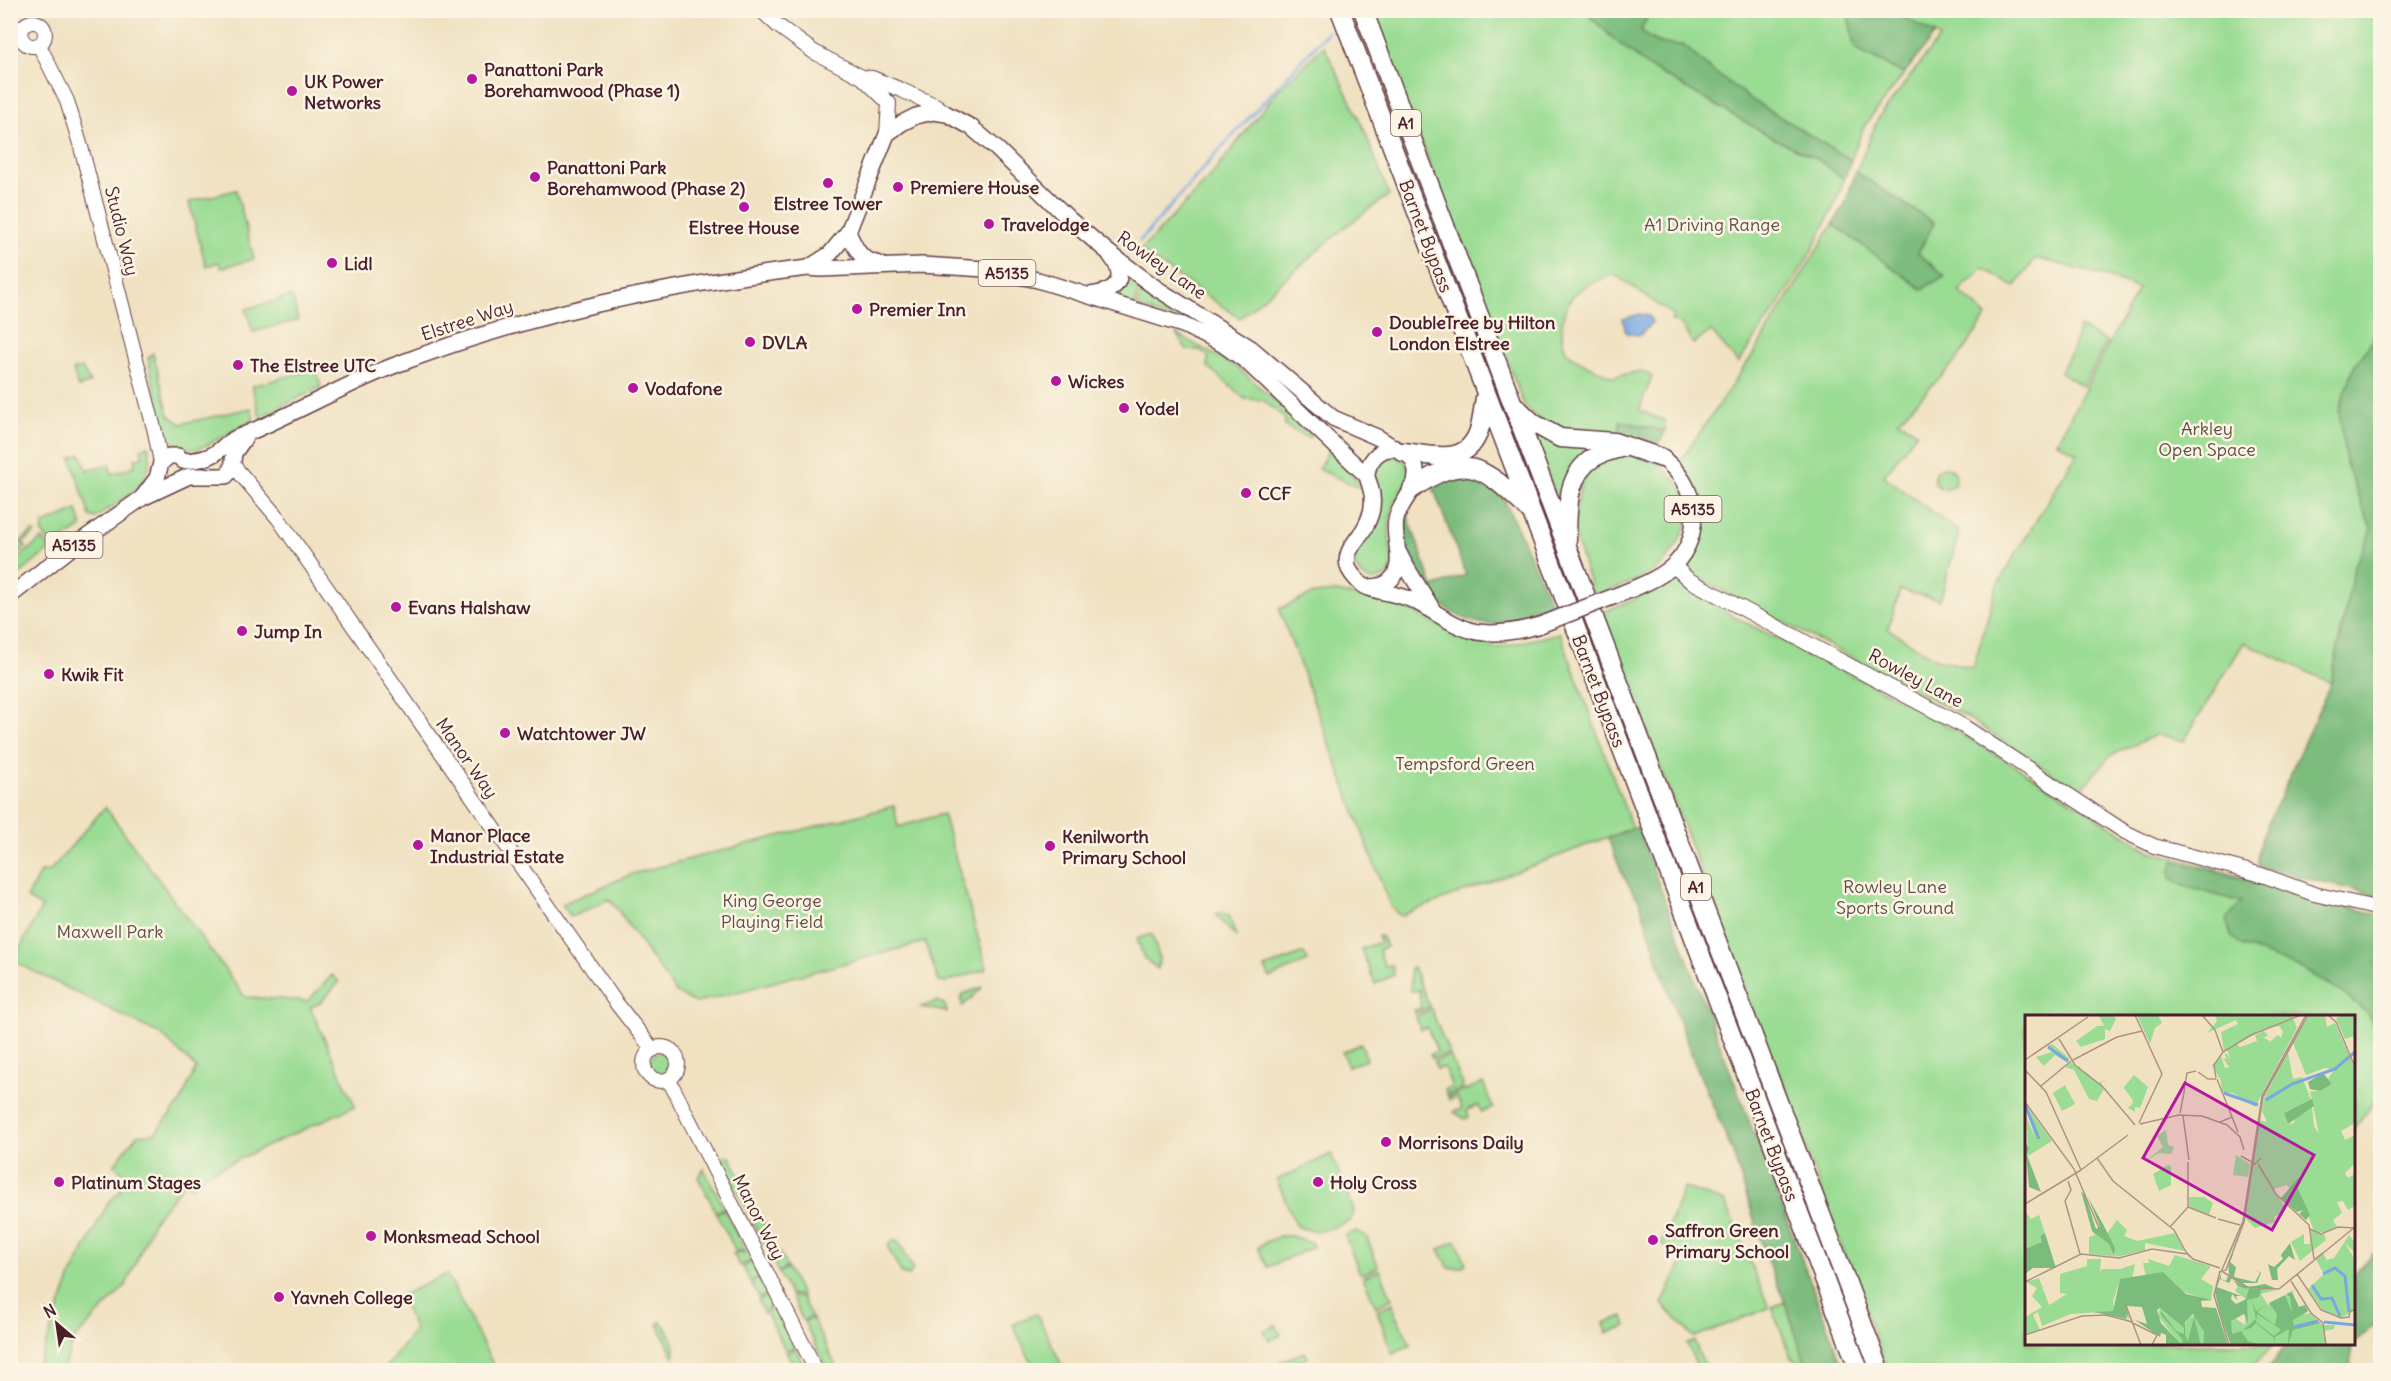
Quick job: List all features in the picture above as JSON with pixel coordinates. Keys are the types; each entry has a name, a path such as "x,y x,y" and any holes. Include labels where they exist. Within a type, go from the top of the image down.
{"highway":[{"name":"Barnet Bypass","path":"1340,10 1858,1371"},
{"name":"Barnet Bypass","path":"1363,10 1880,1371"},
{"path":"1400,451 1439,458 1452,456 1464,450 1474,441 1480,428 1481,410 1486,394"},
{"path":"1512,404 1533,423 1560,438 1614,442 1624,447 1647,451 1662,458"},
{"path":"1567,548 1568,502 1573,480 1584,464 1594,457 1624,447"},
{"path":"1412,489 1445,469 1466,467 1478,469 1495,478 1531,512"}],"main road":[{"path":"887,134 916,116 933,112 947,114"},
{"name":"Rowley Lane","path":"947,114 970,127 998,150 1070,220 1156,288 1251,348 1333,418 1379,438 1400,451"},
{"name":"A5135","path":"808,268 830,254 848,232 887,134"},
{"name":"A5135","path":"848,232 853,246 861,257 888,266"},
{"path":"1088,295 1107,291 1115,286 1119,279 1117,264 1108,252"},
{"name":"Rowley Lane","path":"888,266 943,265 985,268 1038,280 1184,325 1222,344 1247,362 1366,475"},
{"name":"A5135","path":"808,268 888,266"},
{"name":"Elstree Way","path":"170,462 200,460 231,441 246,436 366,377 471,338 592,304 713,281 808,268"},
{"path":"232,462 226,453 213,454 207,467 217,476 230,473 234,453 246,436"},
{"path":"1387,449 1400,451 1410,457 1416,469 1415,482 1401,504 1396,519 1394,536 1397,569 1393,579 1384,585 1369,587 1356,579 1348,568 1347,562 1350,548 1370,517 1372,495 1366,475 1371,462 1379,453 1387,449"},
{"name":"A5135","path":"1369,587 1413,600 1460,626 1478,632 1501,633 1540,625 1616,596 1657,577 1685,552 1689,542 1694,513 1689,492 1677,471 1662,458"},
{"path":"170,462 185,472 178,479 167,479 163,476 170,462"},
{"name":"A5135","path":"142,498 170,462"},
{"name":"A5135","path":"10,596 70,548 142,498 178,479 217,476"},
{"path":"1397,551 1434,612"}],"street":[{"name":"Studio Way","path":"19,10 26,24 21,30 21,40 28,46 39,45 67,101 155,432 170,462"},
{"name":"Rowley Lane","path":"761,10 813,52 862,77 872,78 898,88 937,106 947,114"},
{"path":"862,77 889,103 887,134"},
{"name":"Manor Way","path":"232,462 250,488 266,502 278,518 614,1000 653,1050"},
{"name":"Manor Way","path":"217,476 250,488"},
{"name":"Rowley Lane","path":"1673,565 1689,580 1964,726 2125,832 2154,846 2262,875 2314,894 2380,909"},
{"path":"663,1047 669,1049 677,1057 678,1068 669,1080 658,1081 646,1071 645,1062 653,1050 663,1047"},
{"name":"Manor Way","path":"669,1080 816,1371"}],"green space":[{"name":"A1 Driving Range","path":"1369,11 1584,11 1649,67 1775,139 1816,158 1844,179 1812,251 1738,363 1711,331 1693,344 1681,324 1671,320 1674,316 1614,274 1585,287 1571,299 1563,317 1562,330 1563,344 1567,352 1612,377 1642,371 1652,376 1639,410 1665,421 1665,431 1620,421 1620,437 1555,433 1524,406 1489,311"},
{"path":"1584,11 1650,11 1641,30 1645,35 1659,43 1683,45 1710,69 1752,100 1851,160 1844,179 1816,158 1775,139 1649,67"},
{"path":"1650,11 1845,11 1849,19 1855,49 1904,74 1864,126 1851,160 1752,100 1710,69 1683,45 1665,44 1650,38 1641,30"},
{"path":"1845,11 1893,11 1935,34 1904,74 1855,49 1849,19"},
{"name":"Arkley Open Space","path":"1893,11 2380,11 2380,330 2354,367 2346,463 2372,531 2354,567 2331,683 2244,642 2184,741 2158,734 2111,755 2079,792 1965,716 1696,577 1688,559 1698,521 1698,498 1695,486 1679,463 1756,350 1833,224 1922,289 1944,276 1918,253 1934,223 1856,172 1878,119 1940,37","holes":["2036,258 2108,277 2138,289 2057,442 2077,453 1997,585 1973,668 1935,659 1888,629 1900,590 1940,600 1959,532 1884,476 1917,432 1898,421 1956,361 1987,316 1959,291 1983,268 2015,287"]},
{"path":"1324,46 1363,127 1389,195 1345,227 1240,318 1140,251 1211,176 1278,90"},
{"path":"1856,172 1934,223 1918,253 1945,276 1922,289 1833,224 1844,207"},
{"path":"236,190 254,259 221,268 219,262 206,266 189,202"},
{"path":"1126,275 1141,286 1134,306 1110,295"},
{"path":"1147,286 1243,348 1136,306"},
{"path":"292,296 298,320 253,332 246,309"},
{"path":"2080,327 2107,342 2083,386 2060,372 2071,353"},
{"path":"2380,330 2380,896 2259,867 2258,857 2265,831 2331,683 2354,567 2372,531 2346,463 2339,411 2354,367"},
{"path":"1176,334 1237,367 1312,434 1309,438 1285,426 1285,418 1263,400 1245,399 1208,367 1208,356 1200,350 1187,350"},
{"path":"153,353 169,415 181,424 251,408 254,419 200,448 188,448 176,444 166,433 160,413 148,358"},
{"path":"82,368 90,383 78,387 73,370"},
{"path":"316,369 321,387 260,417 252,386"},
{"path":"1620,421 1665,431 1660,443 1639,438 1620,437"},
{"path":"1531,426 1603,444 1595,452 1563,519"},
{"path":"1520,445 1872,1370 1867,1370 1515,447"},
{"path":"148,446 150,459 143,480 116,504 95,518 90,516 71,458 81,454 87,470 109,464 112,474 135,466 134,459 143,456 141,449"},
{"path":"1329,450 1359,483 1362,489 1318,469"},
{"path":"1624,453 1659,463 1683,489 1688,522 1677,545 1661,566 1646,576 1594,597 1572,527 1584,471"},
{"path":"1397,456 1406,463 1410,474 1395,503 1390,520 1389,537 1394,563 1388,576 1372,581 1358,572 1354,557 1377,485 1376,468 1384,457"},
{"path":"1945,467 1953,470 1956,478 1953,486 1945,489 1937,486 1934,478 1937,470"},
{"path":"1475,475 1504,499 1555,612 1515,623 1479,623 1462,618 1447,608 1433,595 1420,576 1411,560 1407,545 1406,511 1433,587 1466,575 1431,482 1437,478"},
{"path":"77,510 82,527 52,546 42,533 44,524"},
{"path":"33,531 35,533 23,543 26,547 11,558 11,550"},
{"path":"42,539 50,549 11,581 11,564"},
{"name":"Rowley Lane Sports Ground","path":"1671,581 1684,583 1734,617 1914,706 2032,776 2150,851 2340,904 2365,944 2380,977 2380,1094 2355,1128 2355,1015 2025,1015 2025,1345 2273,1345 2249,1370 1887,1370 1809,1157 1791,1100 1771,1060 1601,613"},
{"name":"Tempsford Green","path":"1336,592 1401,606 1439,625 1497,648 1560,633 1632,828 1400,916 1390,906 1279,609 1314,594"},
{"name":"King George Playing Field","path":"894,806 898,827 943,814 987,969 946,982 939,982 925,942 695,1003 676,993 610,899 571,917 562,904 632,874"},
{"name":"Maxwell Park","path":"105,807 245,997 308,1001 332,975 339,982 320,1003 310,1007 355,1106 206,1174 192,1188 185,1182 154,1220 126,1285 75,1339 62,1370 44,1370 37,1368 72,1274 108,1203 119,1192 127,1176 114,1165 137,1135 155,1133 180,1103 196,1068 162,1035 13,961 42,907 27,899 40,872 50,871"},
{"path":"1637,827 1844,1370 1808,1370 1785,1302 1768,1263 1732,1150 1693,1059 1663,976 1640,902 1623,876 1608,838"},
{"path":"2174,861 2380,915 2380,964 2374,963 2380,977 2380,1035 2367,1013 2343,993 2302,969 2243,946 2231,936 2226,920 2241,902 2184,886 2171,878"},
{"path":"1222,913 1230,917 1236,937 1216,915"},
{"path":"1152,934 1159,958 1158,969 1144,958 1137,939"},
{"path":"1378,936 1382,937 1386,947 1379,950 1384,966 1392,965 1394,975 1375,984 1361,949 1380,942"},
{"path":"1304,953 1308,961 1270,978 1265,968"},
{"path":"1413,967 1430,1007 1415,1013 1414,1010 1421,1008 1419,990 1411,991 1410,968"},
{"path":"983,987 963,1006 961,1001 963,994"},
{"path":"938,1001 945,1005 947,1012 921,1007"},
{"path":"1431,1009 1449,1053 1433,1059 1430,1055 1437,1051 1427,1027 1420,1030 1416,1016"},
{"path":"1361,1044 1367,1059 1348,1067 1342,1052"},
{"path":"661,1052 670,1055 673,1064 670,1073 661,1076 652,1073 649,1064 652,1055"},
{"path":"1450,1055 1463,1085 1462,1089 1447,1095 1445,1090 1452,1087 1444,1067 1437,1069 1434,1062"},
{"path":"1483,1083 1493,1108 1482,1112 1478,1105 1467,1110 1469,1117 1465,1119 1454,1112 1462,1109 1457,1097 1449,1100 1448,1097"},
{"path":"1331,1154 1354,1210 1350,1221 1317,1231 1296,1226 1277,1180"},
{"path":"720,1157 730,1157 751,1197 743,1201"},
{"path":"704,1169 724,1208 716,1212 698,1177"},
{"path":"1684,1188 1725,1202 1769,1308 1694,1337 1662,1304 1684,1258 1661,1244"},
{"path":"751,1199 771,1236 765,1246 744,1203"},
{"path":"724,1209 745,1251 736,1251 716,1213"},
{"path":"1357,1231 1366,1236 1378,1265 1377,1268 1363,1274 1360,1273 1345,1236"},
{"path":"2380,1235 2380,1319 2355,1343 2355,1274 2378,1248"},
{"path":"1280,1236 1291,1236 1312,1243 1313,1247 1268,1267 1258,1248"},
{"path":"895,1240 899,1243 913,1269 909,1276 902,1274 888,1248 889,1244"},
{"path":"1456,1241 1466,1262 1464,1267 1449,1268 1439,1249"},
{"path":"746,1252 751,1261 740,1266 733,1253"},
{"path":"779,1252 787,1267 778,1272 770,1256"},
{"path":"751,1262 759,1277 750,1281 743,1267"},
{"path":"787,1268 802,1296 790,1294 779,1273"},
{"path":"1380,1270 1392,1299 1376,1307 1363,1277"},
{"path":"447,1274 496,1370 384,1370 415,1330 400,1296"},
{"path":"760,1278 767,1294 759,1298 751,1283"},
{"path":"768,1295 772,1302 764,1314 758,1300"},
{"path":"791,1296 802,1298 811,1317 803,1321"},
{"path":"1785,1302 1808,1370 1804,1370 1800,1363 1791,1358 1772,1307"},
{"path":"1393,1303 1394,1312 1411,1345 1392,1353 1377,1310"},
{"path":"772,1304 794,1347 786,1351 767,1314"},
{"path":"1035,1314 1064,1370 1035,1370 1013,1325"},
{"path":"1624,1316 1627,1326 1607,1333 1604,1323"},
{"path":"812,1318 838,1370 828,1370 804,1322"},
{"path":"660,1321 672,1338 675,1348 674,1357 658,1324"},
{"path":"1276,1325 1281,1335 1269,1341 1264,1331"},
{"path":"1694,1341 1706,1370 1698,1370 1687,1343"},
{"path":"2290,1345 2353,1345 2351,1347 2354,1370 2268,1370 2283,1349"},
{"path":"795,1348 806,1370 796,1370 787,1353"},
{"path":"1305,1352 1308,1357 1282,1369 1279,1362"}],"water":[{"path":"1640,314 1649,316 1652,322 1640,335 1626,333 1623,319"}],"waterway":[{"path":"1140,241 1214,156 1328,32"}],"place":[{"name":"Panattoni Park Borehamwood (Phase 1)","path":"472,79"},
{"name":"UK Power Networks","path":"292,91"},
{"name":"Panattoni Park Borehamwood (Phase 2)","path":"535,177"},
{"name":"Elstree Tower","path":"828,183"},
{"name":"Premiere House","path":"898,187"},
{"name":"Elstree House","path":"744,207"},
{"name":"Travelodge","path":"989,224"},
{"name":"Lidl","path":"332,263"},
{"name":"Premier Inn","path":"857,309"},
{"name":"DoubleTree by Hilton London Elstree","path":"1377,332"},
{"name":"DVLA","path":"750,342"},
{"name":"The Elstree UTC","path":"238,365"},
{"name":"Wickes","path":"1056,381"},
{"name":"Vodafone","path":"633,388"},
{"name":"Yodel","path":"1124,408"},
{"name":"CCF","path":"1246,493"},
{"name":"Evans Halshaw","path":"396,607"},
{"name":"Jump In","path":"242,631"},
{"name":"Kwik Fit","path":"49,674"},
{"name":"Watchtower JW","path":"505,733"},
{"name":"Manor Place Industrial Estate","path":"418,845"},
{"name":"Kenilworth Primary School","path":"1050,846"},
{"name":"Morrisons Daily","path":"1386,1142"},
{"name":"Platinum Stages","path":"59,1182"},
{"name":"Holy Cross","path":"1318,1182"},
{"name":"Monksmead School","path":"371,1236"},
{"name":"Saffron Green Primary School","path":"1653,1240"},
{"name":"Yavneh College","path":"279,1297"}]}
